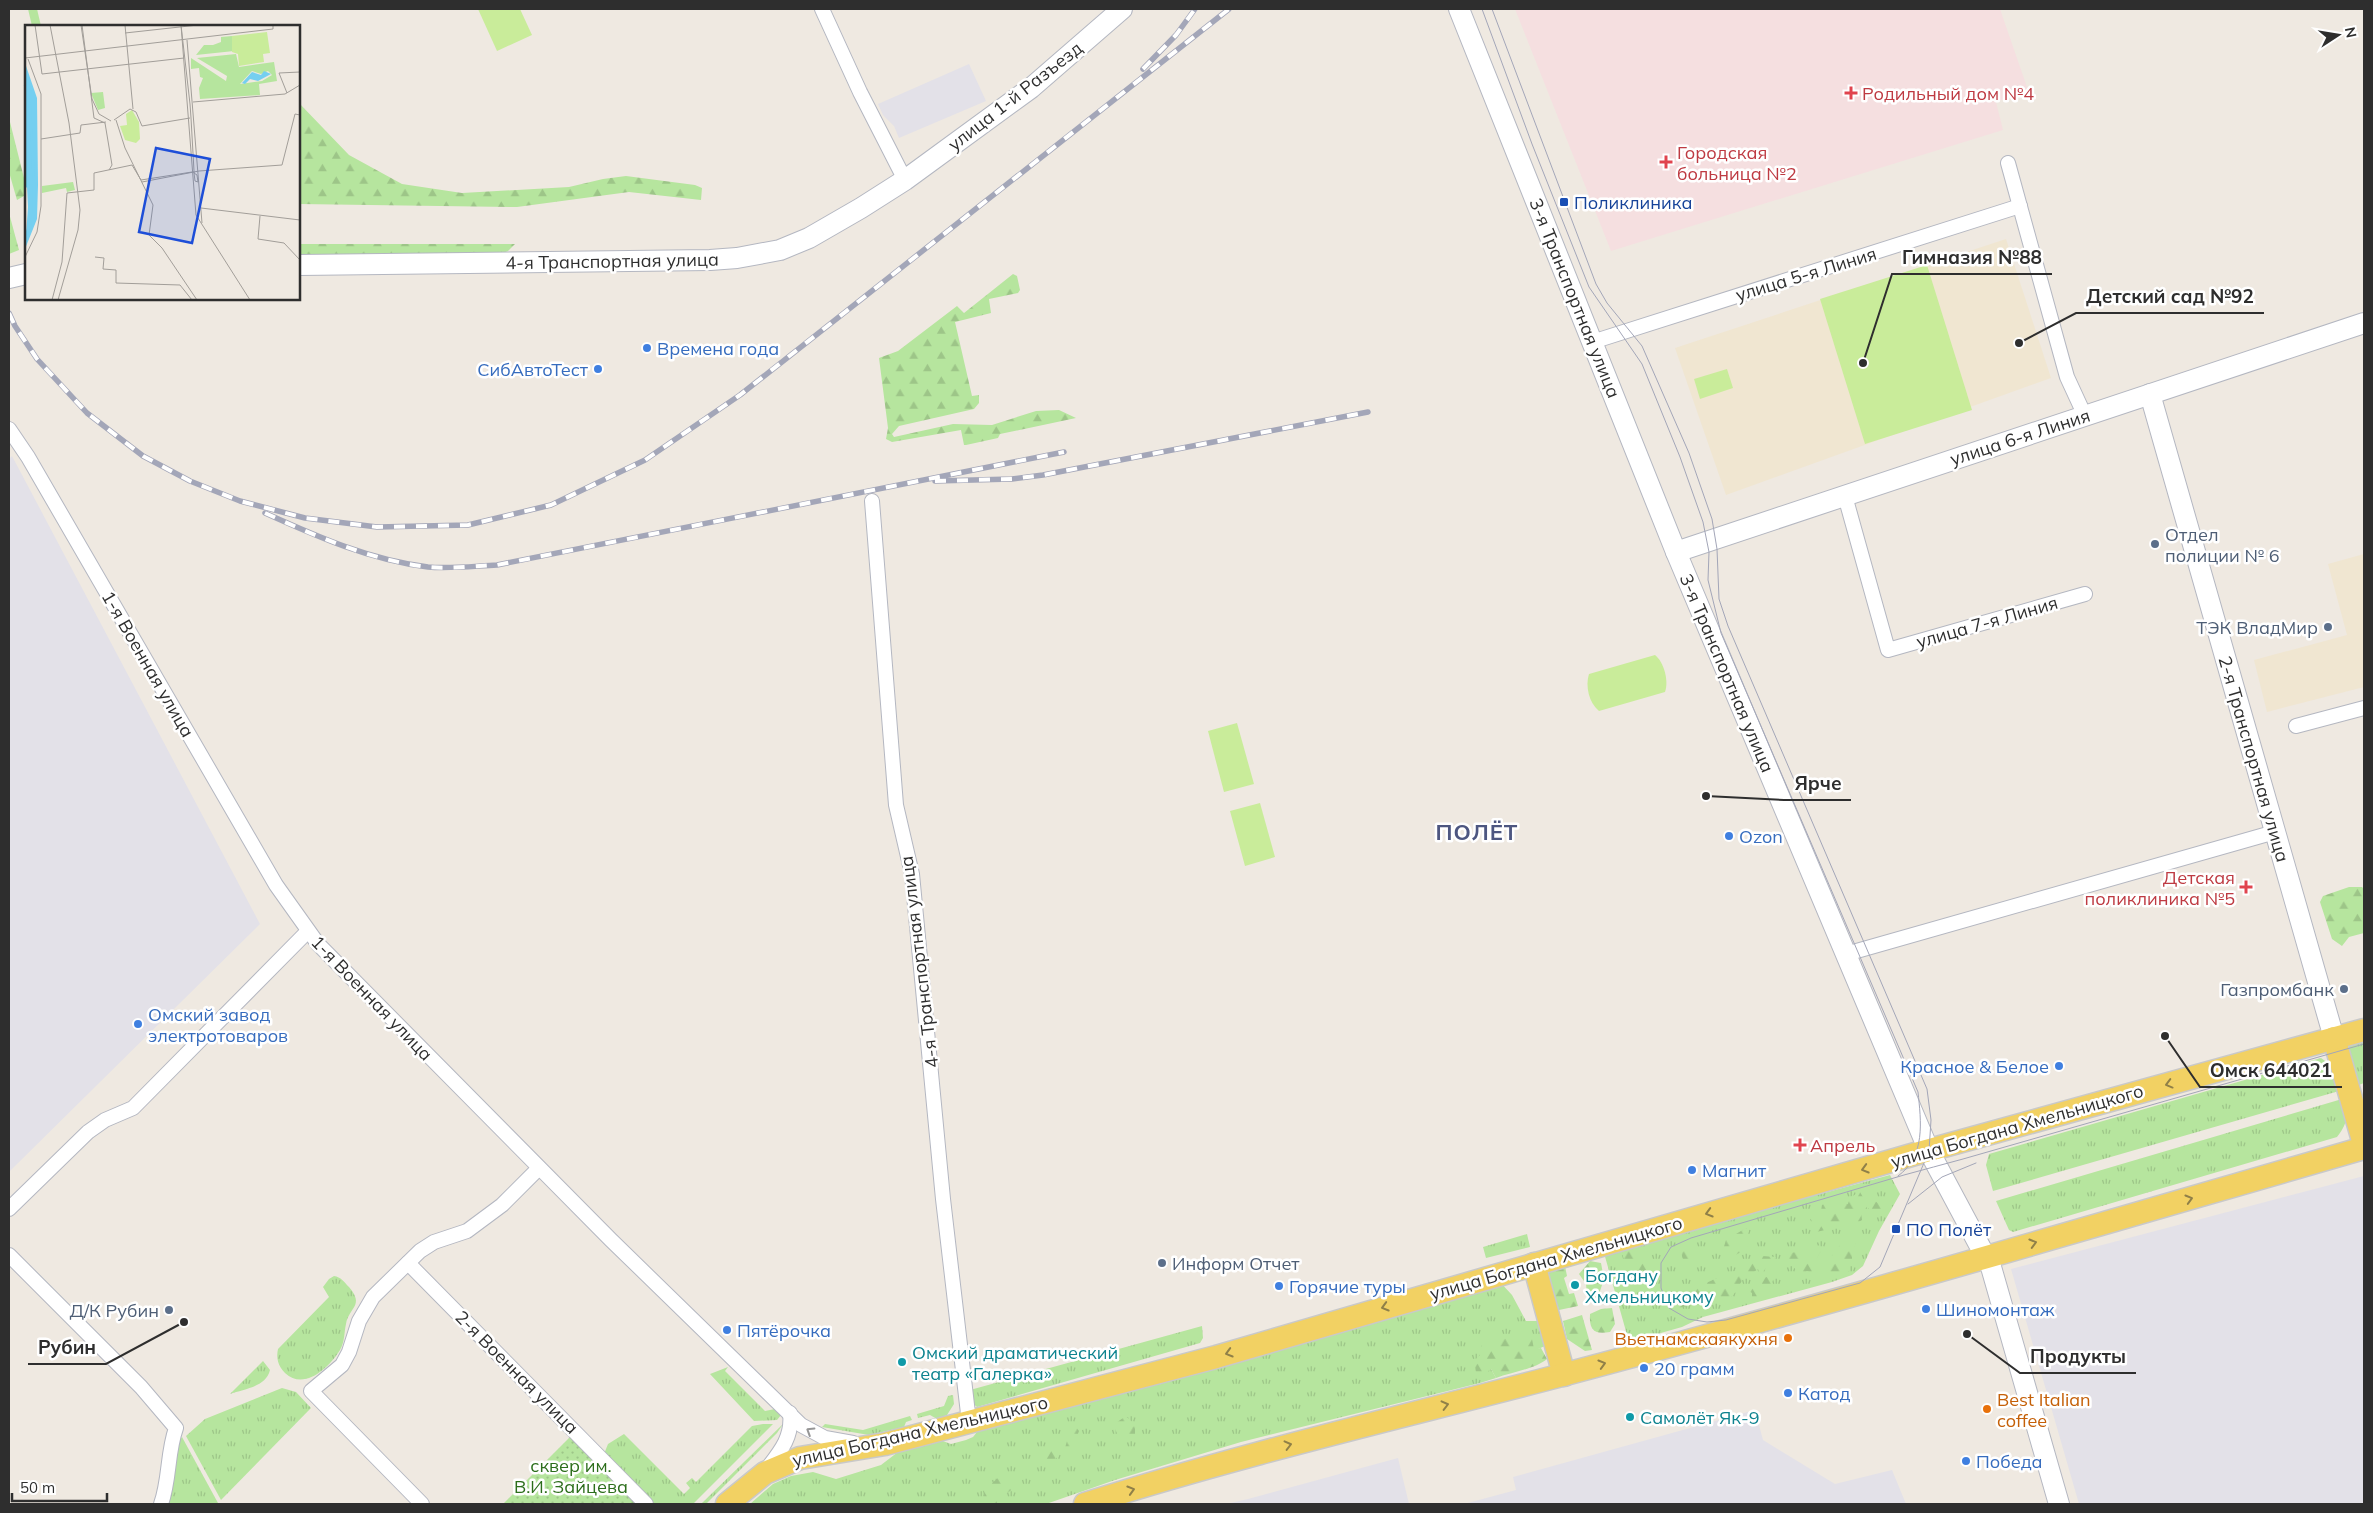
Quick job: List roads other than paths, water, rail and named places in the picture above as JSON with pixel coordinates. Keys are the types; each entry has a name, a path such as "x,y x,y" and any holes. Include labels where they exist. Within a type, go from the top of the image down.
{"main road":[{"name":"улица 1-й Разъезд","path":"905,180 1032,88 1122,9"},
{"name":"3-я Транспортная улица","path":"1459,9 1676,552 1929,1150 1986,1257 1996,1281 2059,1504"},
{"name":"4-я Транспортная улица","path":"300,264 737,258 780,250 809,238 905,180"},
{"path":"9,278 25,274"},
{"name":"улица 6-я Линия","path":"1676,552 2364,322"},
{"name":"2-я Транспортная улица","path":"2150,394 2334,1038"},
{"name":"улица Богдана Хмельницкого","path":"727,1504 765,1473 800,1458 870,1446 969,1422 1216,1357 1929,1150 2364,1030"},
{"path":"2334,1038 2364,1144"},
{"path":"1085,1504 1271,1449 1564,1375 1986,1257 2364,1148"},
{"path":"1534,1264 1564,1375"}],"street":[{"path":"822,9 860,92 905,180"},
{"path":"2008,163 2067,377 2085,416"},
{"name":"улица 5-я Линия","path":"1592,342 2020,206"},
{"name":"1-я Военная улица","path":"9,429 28,457 276,885 318,944 539,1168 801,1425 825,1438 870,1446"},
{"name":"улица 7-я Линия","path":"1844,496 1888,650 2085,594"},
{"name":"4-я Транспортная улица","path":"872,501 896,805 912,874 944,1199 969,1422"},
{"path":"2296,726 2364,708"},
{"path":"1846,954 2275,832"},
{"path":"9,1209 88,1132 105,1120 133,1108 308,931"},
{"path":"422,1504 323,1406 311,1391 342,1365 349,1352 358,1321 373,1297 408,1263 434,1242 467,1231 502,1205 539,1168"},
{"path":"9,1255 142,1387 176,1428 168,1457 165,1495 162,1504"},
{"name":"2-я Военная улица","path":"408,1263 508,1362 646,1504"},
{"path":"765,1473 789,1435 791,1425 790,1413"}],"tram line":[{"path":"1482,9 1532,144 1589,287 1642,364 1680,457 1703,522 1709,552 1708,580 1721,633 1918,1092 1920,1137 1913,1159 1898,1176"},
{"path":"1492,9 1596,284 1607,303 1642,346 1689,453 1712,519 1717,549 1719,599 1728,626 1927,1089 1931,1120 1929,1151 1880,1267 1860,1283 1726,1320 1707,1322 1688,1319 1669,1308 1661,1288 1661,1263 1671,1247 1691,1238 1904,1175 1919,1171 1926,1169 1963,1159 2364,1044"},
{"path":"1908,1204 1942,1177 1976,1163"}],"railway":[{"path":"1143,69 1176,35 1195,9"},
{"path":"9,313 15,326 37,359 87,413 143,456 190,481 240,501 305,518 377,527 468,525 551,505 645,460 740,395 1229,9"},
{"path":"935,481 1012,479 1043,475 1368,412"},
{"path":"265,513 325,539 365,553 407,564 436,568 497,565 1064,452"}],"place":[{"name":"Родильный дом №4","path":"1851,93"},
{"name":"Городская больница №2","path":"1666,162"},
{"name":"Поликлиника","path":"1564,202"},
{"name":"Детский сад №92","path":"2019,343"},
{"name":"Времена года","path":"647,348"},
{"name":"Гимназия №88","path":"1863,363"},
{"name":"СибАвтоТест","path":"598,369"},
{"name":"Отдел полиции № 6","path":"2155,544"},
{"name":"ТЭК ВладМир","path":"2328,627"},
{"name":"Ярче","path":"1706,796"},
{"name":"Ozon","path":"1729,836"},
{"name":"Детская поликлиника №5","path":"2246,887"},
{"name":"Газпромбанк","path":"2344,989"},
{"name":"Омский завод электротоваров","path":"138,1024"},
{"name":"Омск 644021","path":"2165,1036"},
{"name":"Красное & Белое","path":"2059,1066"},
{"name":"Апрель","path":"1800,1145"},
{"name":"Магнит","path":"1692,1170"},
{"name":"ПО Полёт","path":"1896,1229"},
{"name":"Информ Отчет","path":"1162,1263"},
{"name":"Богдану Хмельницкому","path":"1575,1285"},
{"name":"Горячие туры","path":"1279,1286"},
{"name":"Шиномонтаж","path":"1926,1309"},
{"name":"Д/К Рубин","path":"169,1310"},
{"name":"Рубин","path":"184,1322"},
{"name":"Пятёрочка","path":"727,1330"},
{"name":"Продукты","path":"1967,1334"},
{"name":"Вьетнамскаякухня","path":"1788,1338"},
{"name":"Омский драматический театр «Галерка»","path":"902,1362"},
{"name":"20 грамм","path":"1644,1368"},
{"name":"Катод","path":"1788,1393"},
{"name":"Best Italian coffee","path":"1987,1409"},
{"name":"Самолёт Як-9","path":"1630,1417"},
{"name":"Победа","path":"1966,1461"}],"district":[{"name":"ПОЛЁТ","path":"1477,832"}],"park label":[{"name":"сквер им. В.И. Зайцева","path":"571,1475"}]}
